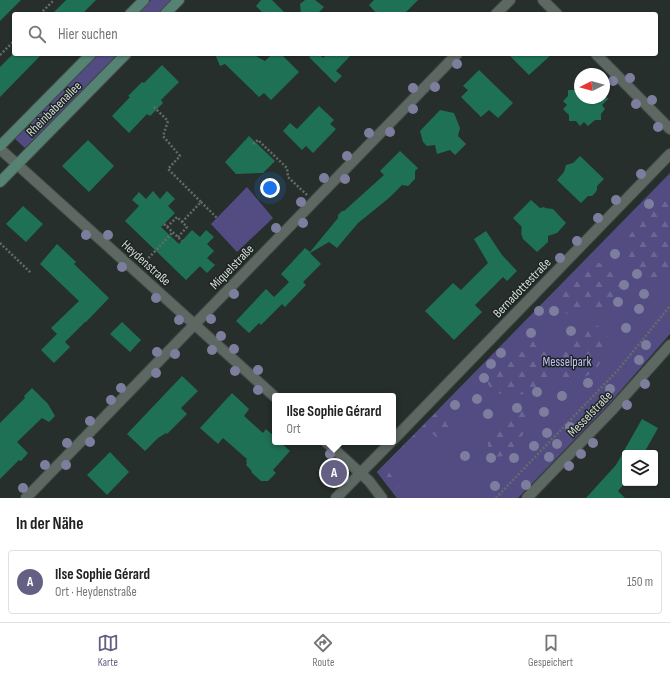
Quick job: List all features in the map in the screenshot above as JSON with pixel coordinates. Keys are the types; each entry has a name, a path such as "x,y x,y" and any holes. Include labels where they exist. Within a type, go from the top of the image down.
{"street":[{"path":"132,12 144,0"},
{"path":"167,12 179,0"},
{"path":"498,12 510,0"},
{"path":"543,0 555,12"},
{"name":"Rheinbabenallee","path":"0,146 89,56"},
{"name":"Rheinbabenallee","path":"0,182 124,56"},
{"name":"Miquelstraße","path":"26,498 455,56"},
{"path":"598,56 670,129"},
{"name":"Heydenstraße","path":"0,149 272,394"},
{"name":"Bernadottestraße","path":"396,437 670,154"},
{"name":"Messelstraße","path":"527,498 613,409 670,345"},
{"path":"329,445 369,481 382,498"},
{"path":"336,498 388,445"}],"path":[{"path":"42,12 54,0"},
{"path":"0,55 12,42"},
{"path":"154,107 168,121 163,136 180,156 168,168 216,218"},
{"path":"253,144 258,140 287,168 288,177 307,195"},
{"path":"182,222 201,202"},
{"path":"168,227 177,217 187,227 178,237"},
{"path":"164,224 182,241"},
{"path":"142,264 173,232"},
{"path":"0,243 32,273"},
{"path":"496,498 618,370 670,306"}],"green space":[{"path":"151,0 172,0 160,12 139,12"},
{"path":"96,56 116,56 25,148 14,138"},
{"name":"Messelpark","path":"670,173 670,334 609,404 518,498 397,498 377,472"},
{"path":"247,187 273,218 237,252 211,224"},
{"path":"670,190 670,272 651,279 644,277 632,267 628,248 629,236 644,219 654,203"},
{"path":"598,263 608,265 618,276 619,293 615,302 607,308 594,308 579,316 570,316 561,306 561,295 575,278 588,268"},
{"path":"592,325 601,327 606,332 608,339 605,355 596,369 590,374 576,378 551,381 520,395 496,393 489,386 488,378 490,372 508,351 519,344 537,335 554,349 562,349 570,344 585,328"},
{"path":"442,407 452,417 455,427 442,442 428,430 388,471 407,498 397,498 377,472"},
{"path":"526,410 531,415 531,424 511,450 503,456 495,457 490,454 488,436 491,429 502,418 509,414"}],"building":[{"path":"0,0 21,0 0,21"},
{"path":"66,0 96,0 84,12 54,12"},
{"path":"261,0 272,0 284,12 262,12 256,6"},
{"path":"305,0 315,0 324,7 319,12 301,12 300,4"},
{"path":"374,0 418,0 406,12 375,12 369,5"},
{"path":"12,55 40,56 0,97 0,67"},
{"path":"216,56 256,56 265,61 270,56 283,56 299,72 271,100 264,93 259,97 225,64 220,66"},
{"path":"321,56 323,58 325,56 350,56 336,71 342,76 335,83 309,57"},
{"path":"510,56 550,56 529,75"},
{"path":"162,65 179,82 161,100 163,103 150,116 147,114 129,133 112,116 130,97 128,96"},
{"path":"479,70 513,103 498,118 489,110 481,117 461,97 468,90 463,86"},
{"path":"568,90 574,90 574,104 603,104 602,105 605,109 601,114 601,120 595,120 588,126 584,122 580,126 576,121 569,121 569,115 563,109 567,105 563,101 568,96"},
{"path":"319,106 334,120 330,124 336,129 313,153 306,146 302,150 283,131 290,123 297,129"},
{"path":"440,110 454,113 460,128 458,136 466,144 455,155 450,150 437,154 435,145 427,146 423,142 420,131"},
{"path":"249,136 275,161 263,173 236,174 225,162"},
{"path":"88,140 114,166 89,192 62,166"},
{"path":"400,151 418,168 415,171 415,179 408,186 402,185 389,198 358,223 337,248 329,242 310,253 321,264 303,282 306,285 285,307 282,304 261,325 259,323 249,333 236,321 266,289 274,297 289,282 281,274 305,248 310,252 338,218 338,215 384,175 380,171"},
{"path":"580,156 604,179 597,186 595,193 592,196 588,196 581,203 557,180 564,172 566,165 573,163"},
{"path":"153,191 160,199 167,191 175,199 168,206 175,213 161,227 179,244 192,230 200,237 206,230 214,237 207,244 214,251 207,258 215,265 207,273 200,266 186,280 125,221 139,206 132,200 139,192 146,199"},
{"path":"531,200 540,208 544,207 553,209 566,223 557,233 548,236 548,242 537,252 523,239 521,233 522,227 513,218"},
{"path":"23,206 43,224 26,242 6,224"},
{"path":"486,231 502,255 517,271 507,281 503,277 475,305 482,312 454,340 425,311 453,283 461,290 488,263 474,239"},
{"path":"57,244 76,262 74,264 109,298 65,342 70,347 54,363 41,350 57,334 51,328 79,301 40,264"},
{"path":"122,322 141,340 130,352 110,334"},
{"path":"182,376 198,391 181,408 187,414 167,434 166,433 158,438 145,451 127,434"},
{"path":"32,388 48,404 55,416 49,422 42,418 17,442 28,453 0,479 0,423 25,398 24,396"},
{"path":"232,393 249,409 244,416 263,433 266,429 272,434 272,445 283,445 290,451 273,470 276,473 268,481 261,481 246,465 247,459 223,438 218,444 200,428"},
{"path":"642,419 658,428 646,450 624,450"},
{"path":"110,452 129,472 107,495 87,475"},
{"path":"622,454 622,486 618,491 625,498 586,498 616,465"}],"place":[{"name":"Ilse Sophie Gérard","path":"334,473"}]}
